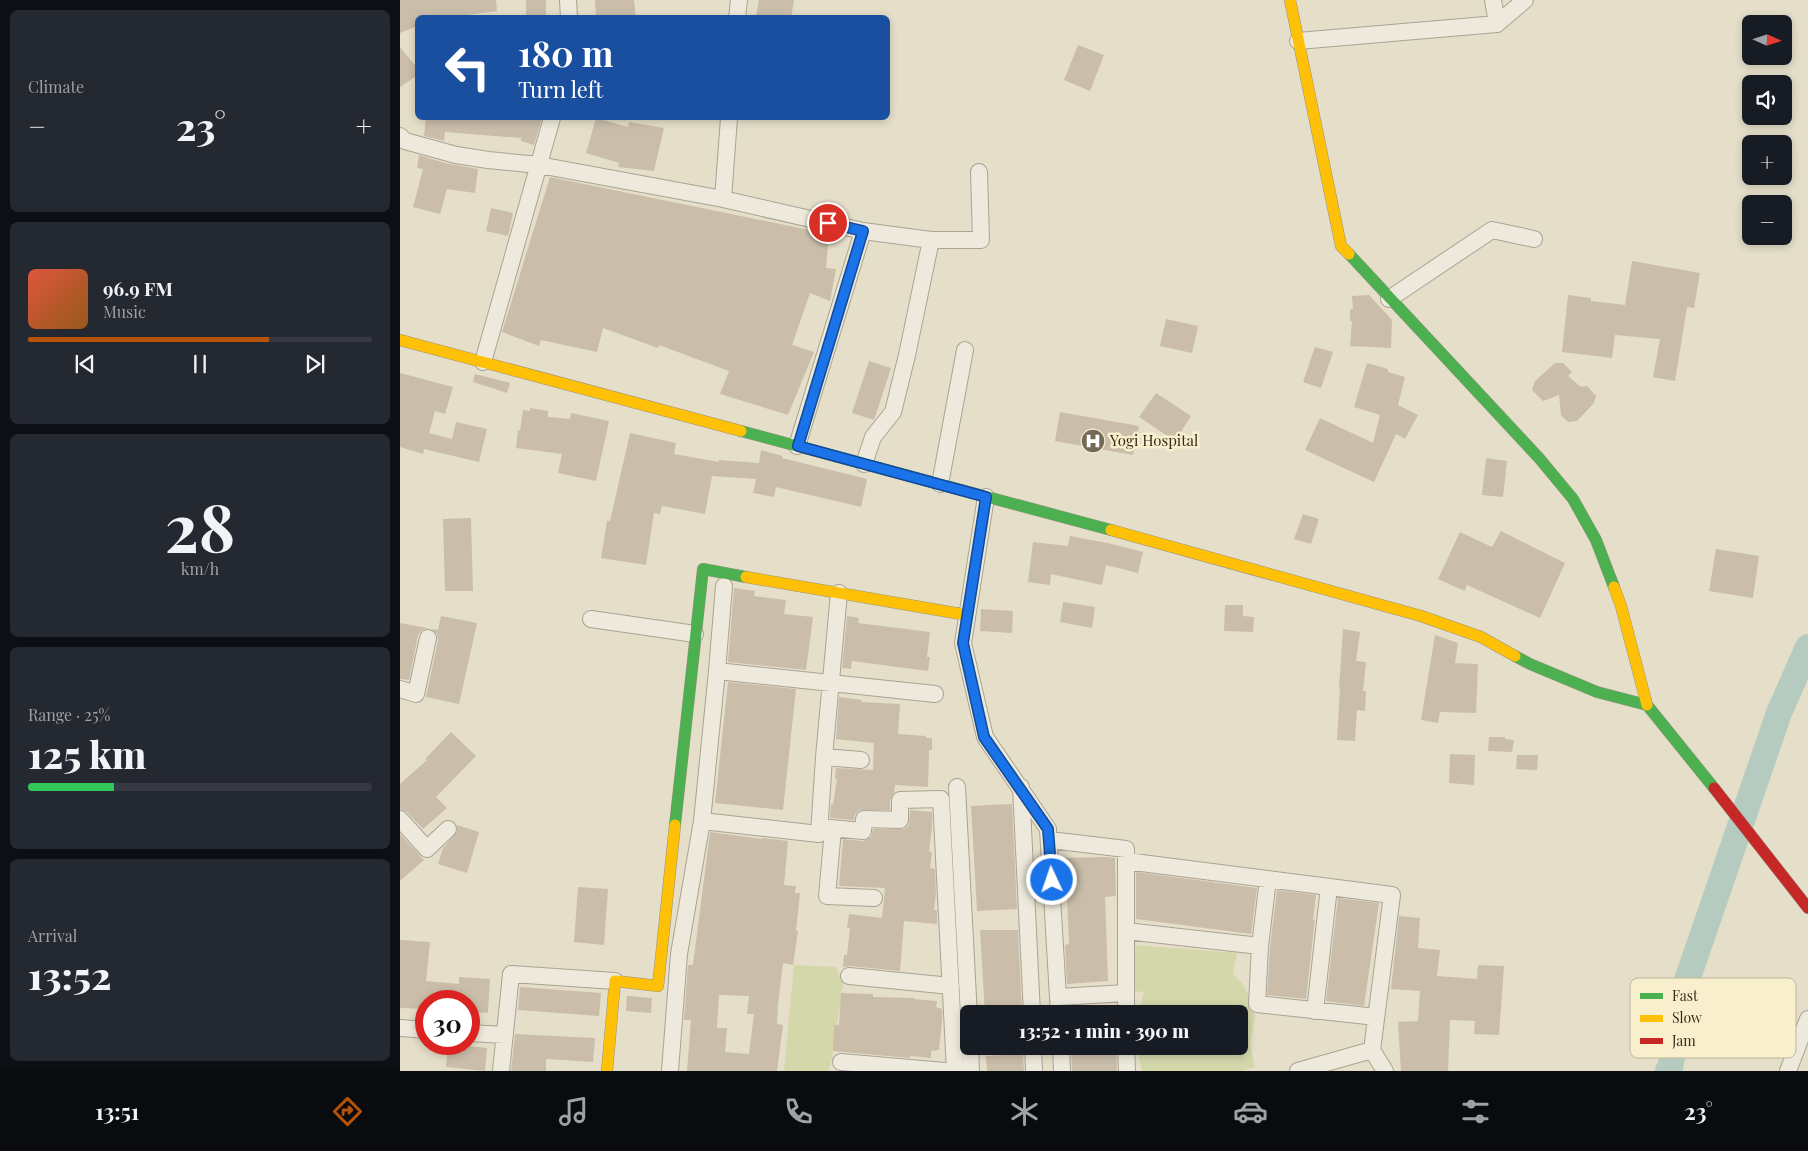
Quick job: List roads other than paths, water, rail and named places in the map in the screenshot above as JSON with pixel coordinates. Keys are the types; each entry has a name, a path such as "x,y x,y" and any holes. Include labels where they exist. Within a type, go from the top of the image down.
{"street":[{"path":"568,0 569,15"},
{"path":"737,15 739,0"},
{"path":"1290,0 1341,246 1539,458 1574,499 1596,540 1621,606 1647,705 1808,908"},
{"path":"1493,0 1497,24"},
{"path":"1298,41 1497,24 1526,0"},
{"path":"483,362 551,120"},
{"path":"722,199 729,120"},
{"path":"400,136 405,141 456,155 539,165 722,199 863,231 931,240 981,240 978,172"},
{"path":"1389,299 1492,230 1534,239"},
{"path":"798,446 863,231"},
{"path":"864,464 873,437 892,412 907,356 931,240"},
{"path":"400,340 940,484 1422,616 1481,637 1530,664 1597,692 1647,705"},
{"path":"940,484 965,350"},
{"path":"986,497 963,643 984,737 1021,787 1048,829 1058,1005"},
{"path":"501,1071 510,974 615,981 658,986 703,569 967,615"},
{"path":"670,1071 679,954 702,822 718,670 724,586"},
{"path":"839,593 824,757 827,896 874,898"},
{"path":"590,619 695,634"},
{"path":"400,689 416,694 428,638"},
{"path":"718,670 936,694"},
{"path":"824,757 861,760"},
{"path":"957,787 968,1005"},
{"path":"1021,787 1032,1005"},
{"path":"702,822 819,834 826,828 863,831 864,819 900,820 900,800 941,800 955,1071"},
{"path":"400,820 428,849 448,829"},
{"path":"1050,840 1126,849 1126,1005"},
{"path":"1126,861 1392,895 1372,1050 1385,1071"},
{"path":"1268,879 1260,946 1256,1004 1376,1017"},
{"path":"1315,1011 1329,887"},
{"path":"1126,931 1260,946"},
{"path":"849,976 951,986"},
{"path":"607,1071 615,981"},
{"path":"1058,997 1126,993"},
{"path":"1796,1050 1808,1019"},
{"path":"400,1028 415,1029"},
{"path":"480,1034 505,1035"},
{"path":"1308,1070 1372,1050"},
{"path":"971,1055 972,1071"},
{"path":"1033,1055 1034,1071"},
{"path":"1061,1055 1062,1071"},
{"path":"1126,1055 1127,1071"},
{"path":"1788,1071 1793,1058"},
{"path":"841,1062 945,1071"}],"waterway":[{"path":"1688,978 1779,713 1808,647"},
{"path":"1668,1071 1672,1058"}],"place":[{"name":"Yogi Hospital","path":"1093,441"}]}
